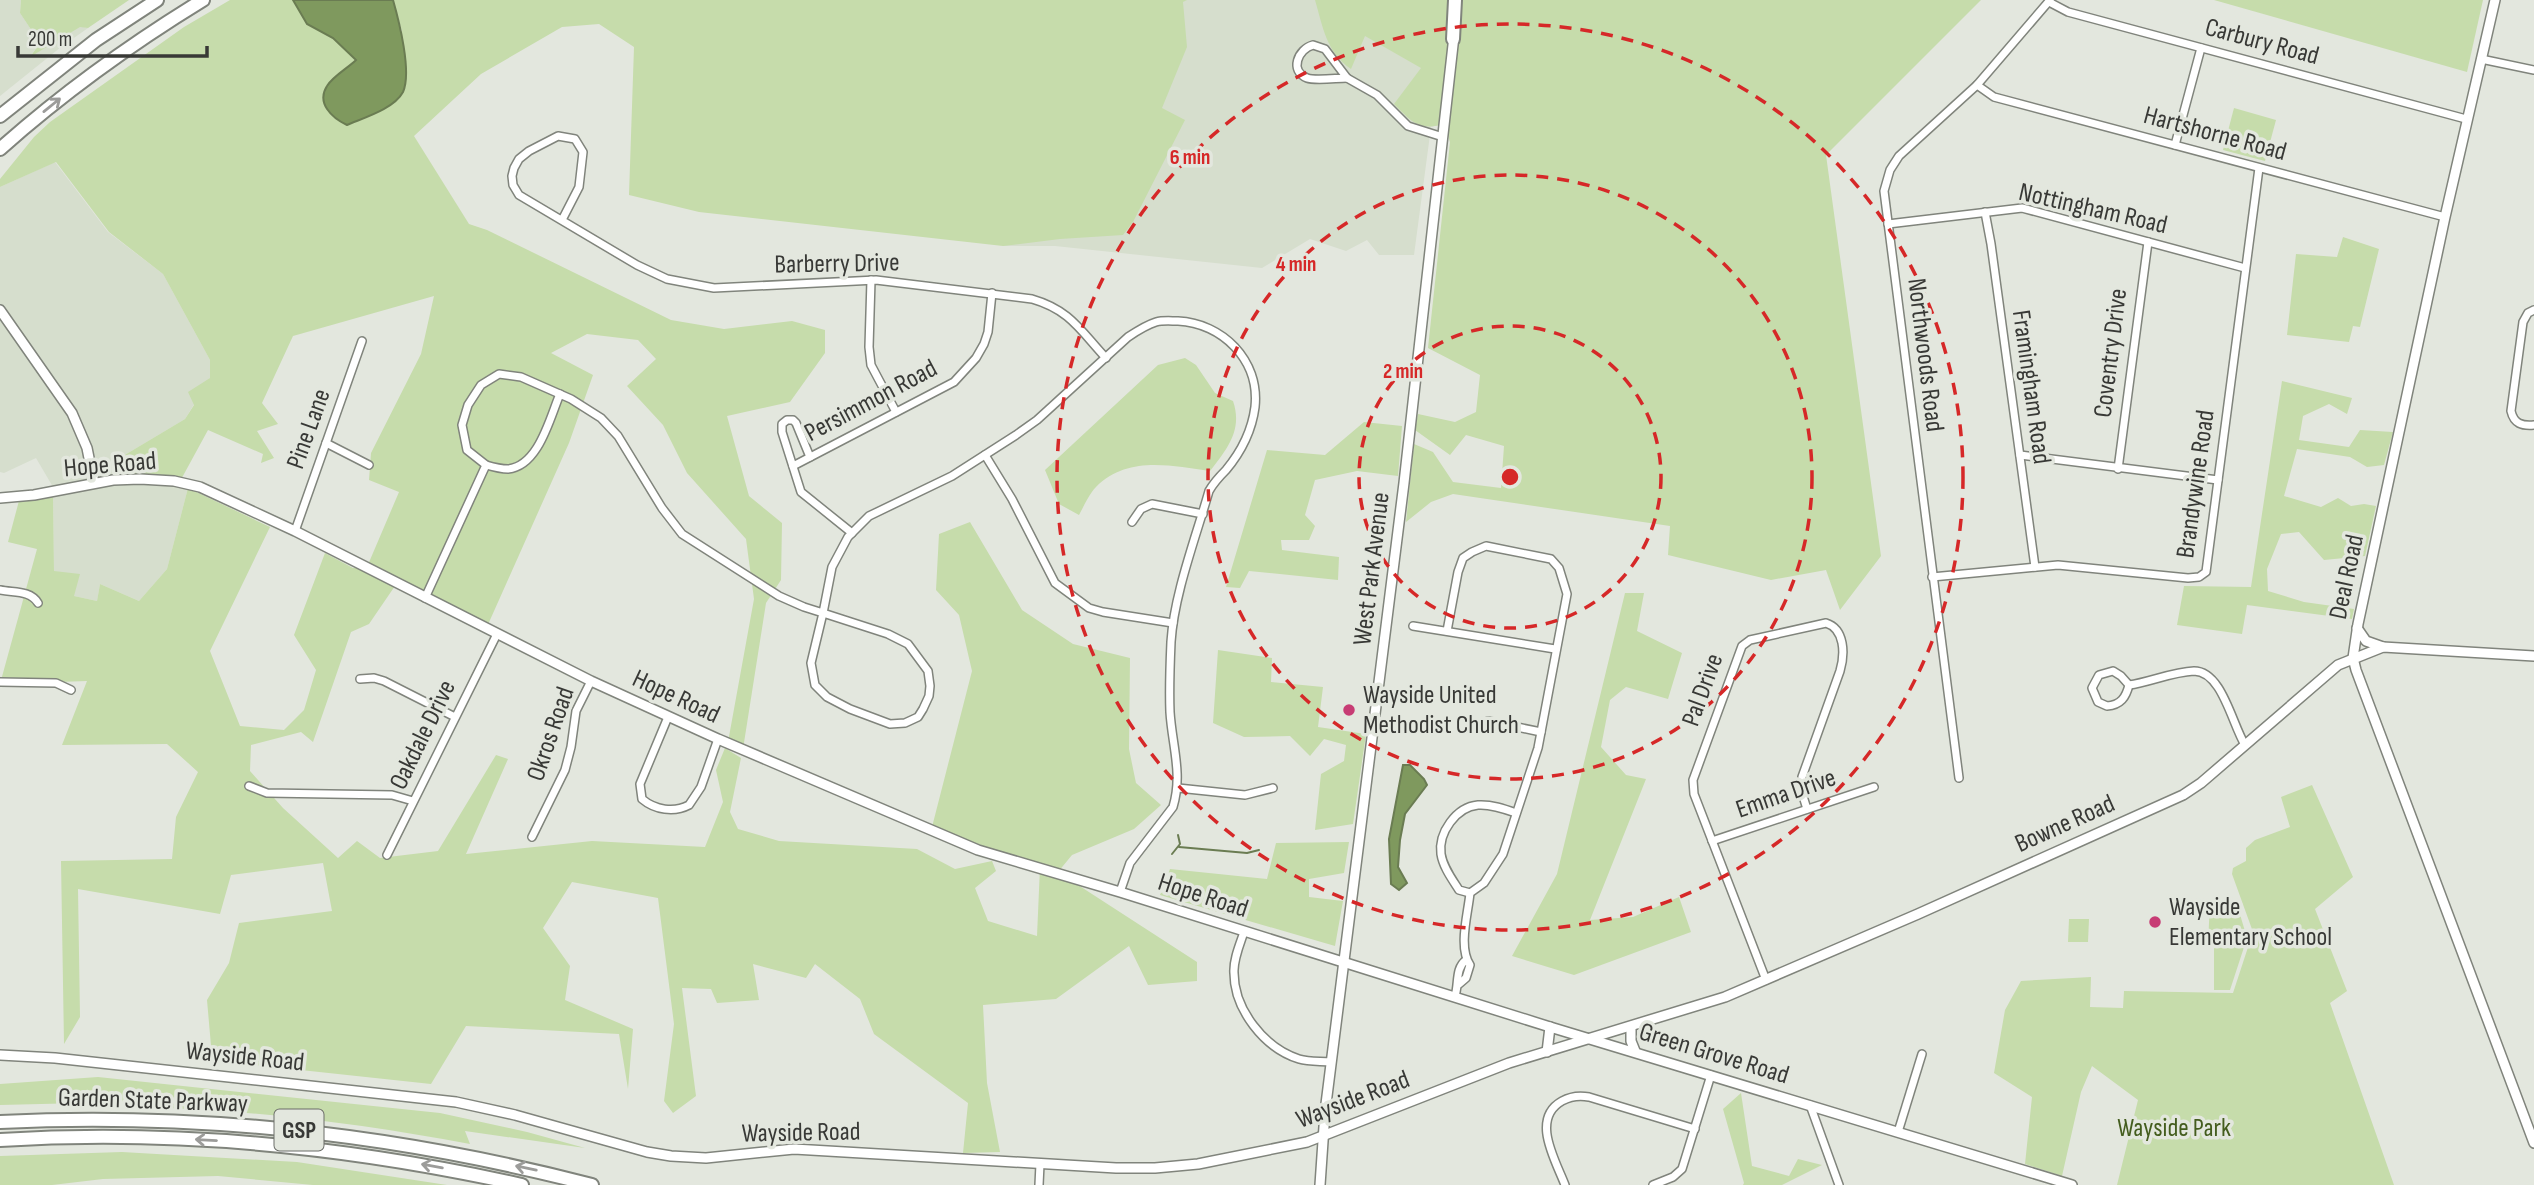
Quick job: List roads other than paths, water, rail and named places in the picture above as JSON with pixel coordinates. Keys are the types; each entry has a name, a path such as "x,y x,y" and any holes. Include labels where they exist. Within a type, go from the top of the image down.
{"highway":[{"path":"0,116 96,40 157,0"},
{"path":"0,149 113,58 203,0"},
{"path":"1453,39 1457,0"},
{"name":"Garden State Parkway","path":"0,1122 168,1121 290,1129 449,1152 592,1185"},
{"name":"Garden State Parkway","path":"0,1140 141,1137 280,1145 401,1161 522,1185"}],"street":[{"name":"Deal Road","path":"2494,0 2466,119 2357,628 2353,658 2381,740 2534,1143"},
{"name":"Carbury Road","path":"2050,1 2068,12 2466,119"},
{"name":"Northwoods Road","path":"1959,778 1884,191 1894,163 1905,149 1977,85 2050,1"},
{"name":"West Park Avenue","path":"1320,1185 1322,1136 1404,483 1453,39"},
{"path":"1347,78 1307,78 1297,66 1298,56 1307,46 1322,47 1347,78 1377,95 1408,126 1443,137"},
{"path":"2175,145 2200,48"},
{"path":"2481,59 2534,70"},
{"name":"Hartshorne Road","path":"1977,85 1994,97 2445,217"},
{"name":"Barberry Drive","path":"562,220 579,187 583,152 575,139 558,136 519,159 512,176 513,185 519,195 637,265 667,279 714,288 870,280 1032,299 1051,304 1064,312 1105,358"},
{"name":"Brandywine Road","path":"1932,577 2058,565 2199,578 2207,568 2259,168"},
{"name":"Nottingham Road","path":"1888,224 2022,208 2245,268"},
{"name":"Framingham Road","path":"1985,212 2035,567"},
{"name":"Coventry Drive","path":"2118,469 2148,242"},
{"path":"870,280 869,347 872,365 896,412"},
{"name":"Persimmon Road","path":"793,466 954,382 976,358 988,332 992,293"},
{"path":"0,310 72,413 87,448 94,483"},
{"path":"2534,310 2528,313 2523,322 2511,411 2519,424 2534,425"},
{"path":"560,394 539,443 524,462 509,469 486,465 467,450 462,425 468,405 481,385 499,374 521,377 560,394 601,418 618,436 662,508 682,534 779,596 822,613 888,634 908,644 928,671 929,696 918,717 905,723 890,724 850,709 827,697 815,685 811,663 822,613 832,567 852,533 869,516 952,476 1037,419 1128,337 1144,326 1160,320 1196,322 1212,328 1238,349 1247,365 1254,389 1255,410 1242,447 1214,481 1173,623 1170,713 1178,788 1173,807 1130,863 1120,892"},
{"name":"Pine Lane","path":"295,531 362,341"},
{"path":"810,457 796,423 787,420 782,424 782,432 801,492 852,533"},
{"path":"326,443 369,465"},
{"path":"985,455 1012,499 1055,583 1072,597 1096,610 1173,623"},
{"path":"2020,455 2218,480"},
{"path":"425,598 486,465"},
{"name":"Hope Road","path":"0,498 34,495 94,483 139,479 193,485 295,531 496,634 668,717 978,850 1345,962"},
{"path":"1132,522 1141,509 1152,504 1203,514"},
{"path":"1447,631 1458,572 1463,558 1472,552 1486,546 1551,559 1559,568 1567,594 1541,732 1503,854 1484,883 1470,893 1464,946 1466,960 1470,965 1455,996"},
{"path":"0,590 34,596 38,603"},
{"name":"Pal Drive","path":"1766,980 1694,794 1693,780 1740,649 1750,640 1826,623 1834,626 1840,634 1843,657 1802,777 1802,793 1807,809"},
{"path":"1413,626 1555,649"},
{"path":"2357,628 2365,641 2383,647"},
{"name":"Oakdale Drive","path":"387,855 496,634"},
{"name":"Bowne Road","path":"1590,1039 1724,997 1766,980 2183,795 2201,783 2338,665 2353,658 2383,647 2534,656"},
{"path":"2129,685 2192,671 2205,673 2218,686 2245,745"},
{"path":"2104,672 2116,673 2129,685 2124,698 2113,705 2102,704 2093,693 2093,682 2104,672"},
{"path":"360,679 374,678 384,681 455,718"},
{"name":"Okros Road","path":"532,837 565,770 576,711 591,681"},
{"path":"0,682 56,683 71,690"},
{"path":"668,717 640,784 641,796 650,805 668,809 683,809 689,806 701,787 718,739"},
{"path":"1475,729 1488,721 1541,732"},
{"path":"250,786 267,793 392,796 414,801"},
{"name":"Emma Drive","path":"1712,841 1874,787"},
{"path":"1178,788 1245,796 1273,788"},
{"path":"1470,893 1459,890 1441,855 1441,841 1447,827 1460,812 1477,805 1499,807 1517,813"},
{"path":"1244,932 1233,972 1246,1014 1266,1039 1285,1053 1305,1060 1331,1062"},
{"name":"Green Grove Road","path":"1345,962 1549,1027 2072,1185"},
{"path":"1547,1052 1549,1027"},
{"path":"1631,1027 1634,1051"},
{"name":"Wayside Road","path":"0,1055 55,1058 431,1098 515,1115 647,1152 671,1156 706,1158 794,1149 1126,1168 1168,1167 1249,1155 1322,1136 1476,1075 1590,1039"},
{"path":"1898,1132 1922,1054"},
{"path":"1653,1185 1673,1178 1682,1169 1711,1075"},
{"path":"1565,1185 1547,1138 1546,1127 1551,1111 1565,1099 1580,1095 1589,1097 1695,1129"},
{"path":"1810,1105 1839,1185"},
{"path":"1038,1185 1040,1164"}],"waterway":[{"path":"1172,854 1180,844 1178,835"},
{"path":"1179,847 1247,853 1259,850"}],"place":[{"name":"Wayside United Methodist Church","path":"1349,710"},
{"name":"Wayside Elementary School","path":"2155,922"}],"park label":[{"name":"Wayside Park","path":"2174,1128"}]}
